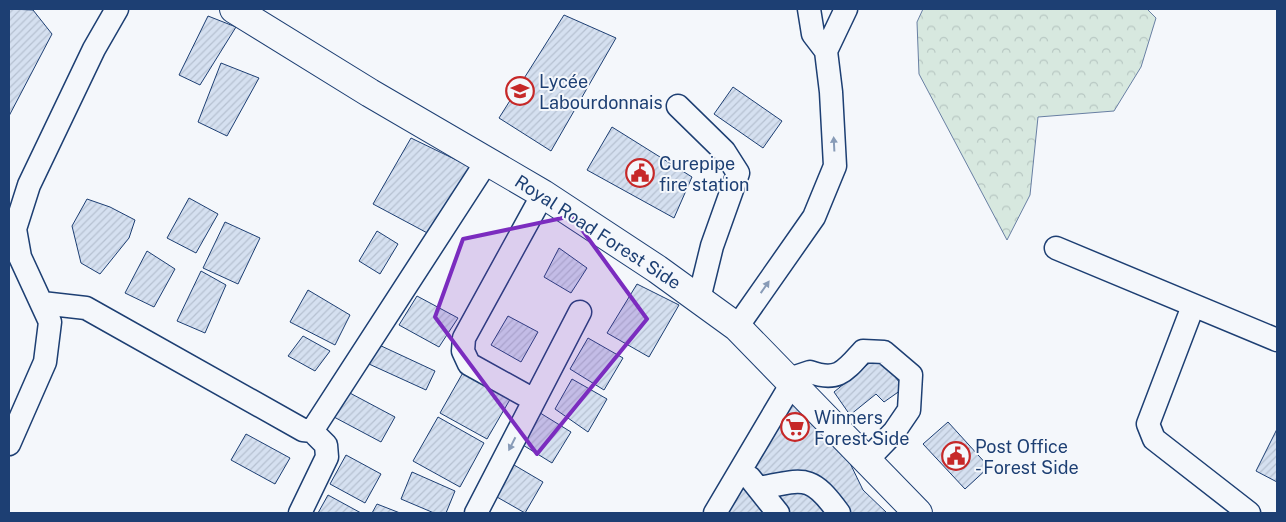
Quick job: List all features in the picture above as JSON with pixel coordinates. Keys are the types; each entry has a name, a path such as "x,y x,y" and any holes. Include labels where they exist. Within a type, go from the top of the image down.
{"main road":[{"name":"Royal Road Forest Side","path":"234,9 370,93 543,194 699,299 737,327 918,513"}],"street":[{"path":"9,444 45,362 50,322 20,257 15,229 29,185 94,50 117,9"},
{"path":"737,327 814,217 835,166 831,92 826,51 813,34 809,9"},
{"path":"826,51 846,9"},
{"path":"678,106 724,151 738,173 712,246 699,299"},
{"path":"312,431 487,161"},
{"path":"534,400 469,364 463,351 464,338 543,194"},
{"path":"1056,248 1277,340"},
{"path":"42,303 86,308 303,430 312,431 326,445 327,457 300,513"},
{"path":"1193,306 1148,424 1154,439 1249,513"},
{"path":"476,513 580,312"},
{"path":"715,513 790,381 810,372 826,377 840,373 864,352 884,352 911,375 909,410 894,432 867,460"},
{"path":"742,467 774,511"},
{"path":"759,488 798,481 816,485 840,513"}],"highlighted area":[{"path":"572,216 647,319 537,454 435,317 463,239"}],"green space":[{"path":"923,9 1147,9 1156,18 1141,67 1114,111 1038,117 1030,195 1007,240 919,74 917,22"}],"building":[{"path":"9,9 33,10 52,34 9,116"},
{"path":"564,15 616,38 551,151 499,118"},
{"path":"208,16 236,27 200,85 179,75"},
{"path":"221,63 259,78 227,136 198,122"},
{"path":"733,87 782,121 763,148 714,114"},
{"name":"Curepipe fire station","path":"612,127 692,177 674,218 587,170"},
{"path":"411,138 475,169 433,236 373,204"},
{"path":"189,198 218,214 196,253 167,238"},
{"path":"87,199 110,207 135,220 129,238 100,274 81,263 72,226"},
{"path":"225,222 260,238 238,284 203,268"},
{"path":"377,231 398,244 380,274 359,261"},
{"path":"559,248 587,268 571,293 544,277"},
{"path":"147,251 175,269 154,307 125,293"},
{"path":"201,271 226,285 205,333 177,321"},
{"path":"637,284 679,305 649,357 607,333"},
{"path":"308,290 350,315 335,345 290,322"},
{"path":"417,296 458,318 439,347 399,325"},
{"path":"508,316 538,332 521,362 491,345"},
{"path":"303,336 330,351 315,371 288,356"},
{"path":"588,338 623,358 604,390 570,369"},
{"path":"377,344 435,371 426,390 369,364"},
{"path":"878,356 904,388 884,402 876,394 850,415 834,392"},
{"path":"465,369 512,396 487,439 440,413"},
{"path":"572,379 607,399 588,432 555,409"},
{"path":"348,392 395,417 381,442 334,417"},
{"name":"Winners Forest Side","path":"789,398 847,457 863,490 887,513 723,513"},
{"path":"537,411 571,432 552,463 518,442"},
{"path":"438,417 484,443 460,487 413,461"},
{"name":"Post Office - Forest Side","path":"948,422 989,467 965,489 923,444"},
{"path":"1277,429 1277,482 1256,471"},
{"path":"246,434 290,458 275,484 231,460"},
{"path":"346,455 381,474 365,503 330,484"},
{"path":"509,462 543,482 525,513 490,493"},
{"path":"412,472 455,491 446,513 434,513 401,499"},
{"path":"328,495 361,513 318,513"},
{"path":"377,504 400,513 372,513"}],"place":[{"name":"Lycée Labourdonnais","path":"520,91"},
{"name":"Curepipe fire station","path":"640,173"},
{"name":"Winners Forest Side","path":"795,427"},
{"name":"Post Office - Forest Side","path":"956,456"}]}
